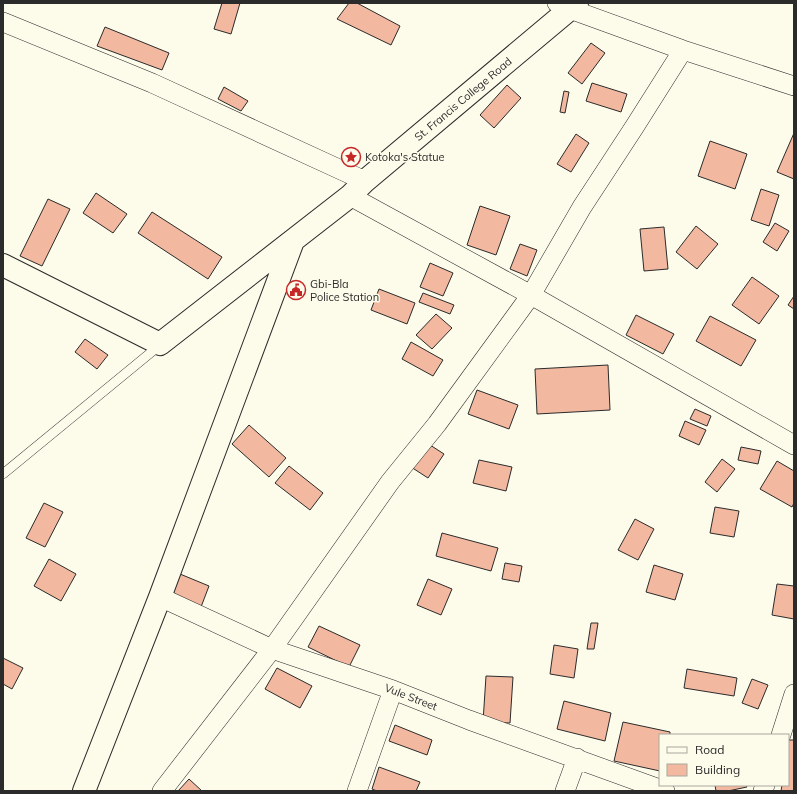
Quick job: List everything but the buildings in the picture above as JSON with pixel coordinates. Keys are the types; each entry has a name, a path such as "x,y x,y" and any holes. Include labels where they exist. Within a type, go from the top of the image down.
{"main road":[{"name":"St. Francis College Road","path":"160,344 293,241 357,189 568,5"},
{"path":"84,791 160,597 293,241"},
{"path":"3,265 160,344"}],"street":[{"path":"568,5 683,50 794,86"},
{"path":"3,22 152,83 357,189 530,295 794,445"},
{"path":"162,791 272,649 390,482 437,424 530,295 582,207 683,50"},
{"name":"Vule Street","path":"160,597 272,649 393,690 469,720 665,791"},
{"path":"357,791 393,690"},
{"path":"782,734 794,694"},
{"path":"565,791 577,758"}],"lane":[{"path":"3,474 160,344"}],"place":[{"name":"Kotoka's Statue","path":"351,157"},
{"name":"Gbi-Bla Police Station","path":"296,290"}]}
